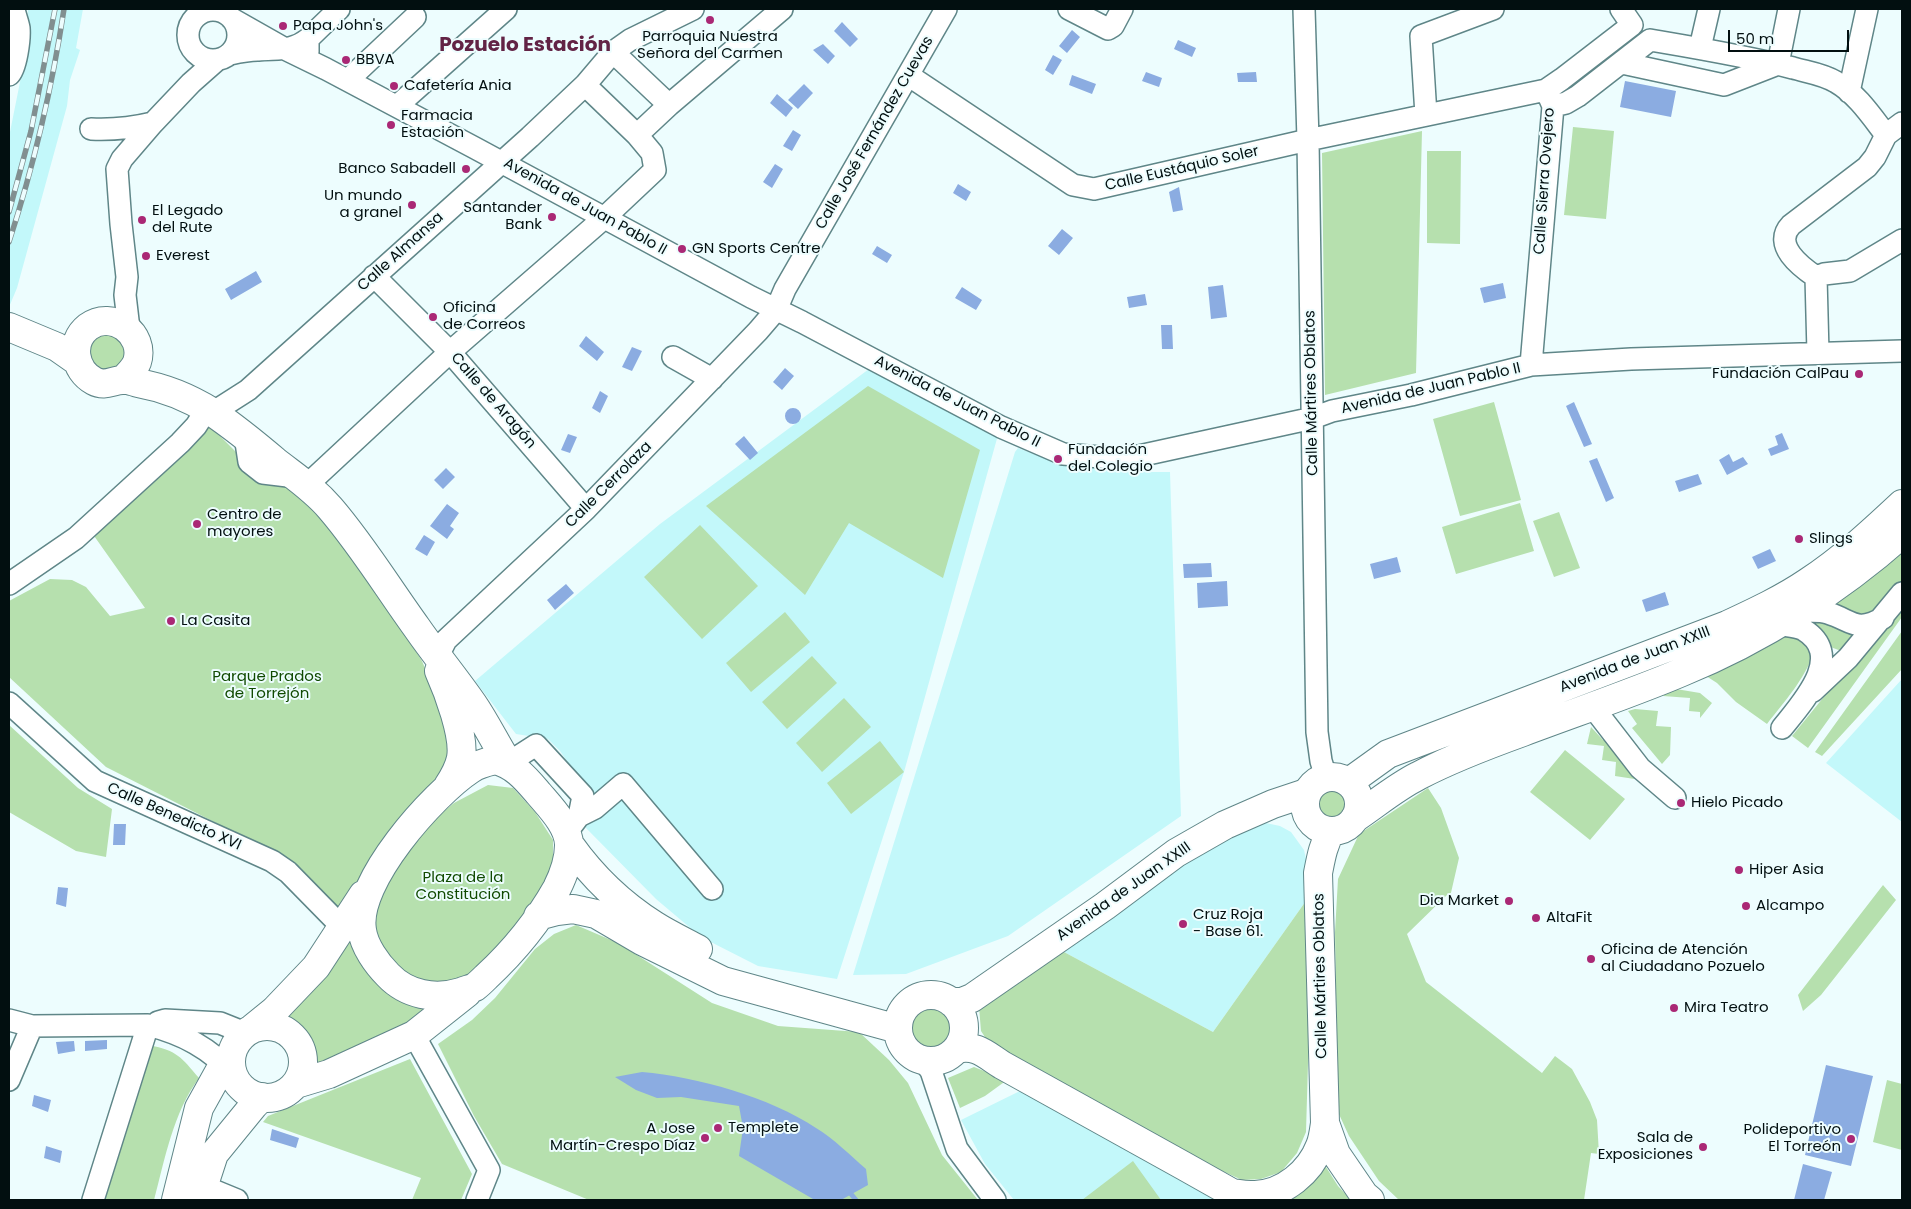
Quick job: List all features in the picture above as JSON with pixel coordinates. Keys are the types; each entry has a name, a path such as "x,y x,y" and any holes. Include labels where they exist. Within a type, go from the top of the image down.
{"main road":[{"path":"96,323 117,325 136,339 139,352 130,372 110,384 95,382 84,373 79,348 87,328 96,323"},
{"path":"9,327 38,339 61,340 79,348"},
{"path":"130,372 188,398 210,411 245,436 301,481 329,507 373,563 416,627 474,706 508,763 532,786 572,831 584,864 613,894 653,924 732,968 789,989 828,995 899,1022"},
{"name":"Avenida de Juan XXIII","path":"899,1022 905,1007 922,996 942,997 951,1002 962,1002 972,998 1105,906 1176,852 1225,825 1273,804 1368,768 1388,754 1727,625 1771,604 1809,581 1857,546 1902,504"},
{"name":"Avenida de Juan XXIII","path":"1355,818 1416,777 1457,756 1684,672 1789,618 1860,570 1902,534"},
{"path":"416,627 440,673 462,738 462,756 448,786"},
{"path":"176,1200 199,1108 238,1051 311,972 401,839 448,786 472,768 485,762 495,760 508,763"},
{"path":"1327,784 1356,790 1359,809 1355,818 1341,830 1322,830 1308,818 1304,801 1327,784"},
{"path":"238,1051 241,1086 250,1093 262,1097 274,1097 286,1092 296,1084 329,1074 414,1035 475,987 500,964 538,916 557,887 565,870 572,831"},
{"name":"Calle Mártires Oblatos","path":"1325,1123 1318,873 1325,841 1331,831"},
{"path":"376,876 363,905 362,930 373,956 383,971 395,982 410,991 433,996 445,997 475,987"},
{"path":"538,916 573,909 596,914 642,941 723,981 899,1022"},
{"path":"951,1002 959,1012 964,1024 963,1037 957,1049"},
{"path":"899,1022 900,1039 905,1049 913,1056 923,1060 943,1059 957,1049 967,1046 978,1050 1236,1197 1276,1191 1295,1181 1311,1165 1320,1145 1325,1123"},
{"path":"238,1051 269,1026 284,1030 296,1040 302,1054 302,1070 296,1084"},
{"path":"201,1193 214,1154 262,1097"},
{"path":"1325,1123 1336,1154 1364,1195 1370,1200"}],"street":[{"path":"181,9 183,23 190,42 201,57 223,57"},
{"path":"284,49 296,47 308,39 339,9"},
{"path":"397,106 506,9"},
{"name":"Calle Almansa","path":"210,411 248,390 585,85 613,52 630,40 692,9"},
{"path":"637,135 669,105 782,9"},
{"name":"Calle José Fernández Cuevas","path":"776,310 785,289 946,9"},
{"path":"1069,9 1108,29 1113,26 1122,9"},
{"name":"Calle Mártires Oblatos","path":"1304,9 1313,418 1317,732 1321,761 1327,784"},
{"path":"1426,115 1421,36 1493,9"},
{"path":"1621,9 1632,25 1562,79 1549,98 1566,102 1578,96 1650,40 1778,64 1826,77 1838,83 1867,111 1894,129 1867,167 1787,230 1785,243 1791,257 1803,269 1816,277"},
{"path":"1700,48 1708,9"},
{"path":"1778,64 1789,9"},
{"path":"1849,92 1867,9"},
{"path":"9,76 15,65 19,37 19,29 12,13"},
{"path":"117,325 113,314 124,295 127,277 117,169 122,159 153,123 191,83 223,57 237,41 238,33 222,13 203,13 196,17 192,23 190,42 191,83"},
{"name":"Avenida de Juan Pablo II","path":"222,13 284,49 348,80 501,161 776,310 1000,427 1063,454 1125,460 1313,418 1530,366 1631,359 1902,350"},
{"path":"348,80 415,17"},
{"path":"308,39 311,62"},
{"name":"Avenida de Juan Pablo II","path":"223,57 257,50 284,49"},
{"path":"613,52 669,105"},
{"path":"1622,63 1724,85 1778,64"},
{"name":"Calle Eustáquio Soler","path":"908,74 1073,185 1094,190 1308,140"},
{"path":"301,481 604,218 655,170 652,154 637,135 585,85"},
{"name":"Calle Sierra Ovejero","path":"1308,140 1426,115 1549,98 1530,366"},
{"path":"91,128 108,130 153,123"},
{"path":"1816,277 1824,274 1850,271 1902,240"},
{"name":"Calle de Aragón","path":"374,276 450,352 586,509"},
{"path":"1816,277 1818,353"},
{"name":"Calle Cerrolaza","path":"438,656 446,640 586,509 776,310"},
{"path":"673,357 712,379"},
{"path":"9,584 76,538 180,443 210,411"},
{"path":"1782,728 1807,696 1840,667 1902,593"},
{"path":"1789,618 1825,612 1852,624 1862,626 1872,624 1883,618"},
{"path":"1789,618 1820,647 1833,654 1846,654 1855,650"},
{"path":"1807,696 1819,672 1822,658 1820,647"},
{"name":"Calle Benedicto XVI","path":"9,703 95,781 272,861 288,872 342,928"},
{"path":"1597,704 1640,768 1679,793"},
{"path":"572,831 594,808 623,784 712,889"},
{"path":"9,1020 32,1026 148,1026 178,1034 192,1041 238,1051"},
{"path":"148,1026 165,1020 220,1023 238,1051"},
{"path":"9,1080 32,1026"},
{"path":"93,1200 148,1026"},
{"path":"414,1035 489,1170 477,1200"},
{"path":"923,1060 931,1071 957,1149 995,1200"},
{"path":"201,1193 237,1200"}],"shaded area":[{"path":"28,9 83,9 76,48 80,50 70,80 67,106 17,288 9,307 9,137 23,67"},
{"path":"869,369 998,435 904,772 837,979 758,966 701,937 656,899 585,827 579,816 585,788 560,751 548,739 516,734 475,681 660,524"},
{"path":"1018,448 1039,456 1145,472 1170,472 1181,816 1008,936 906,974 853,975 1015,452"},
{"path":"1902,679 1902,822 1826,763"},
{"path":"1261,822 1280,826 1291,832 1304,850 1313,891 1213,1032 1064,952 1192,858 1250,823"},
{"path":"1026,1088 1190,1183 1214,1200 1014,1200 985,1164 961,1120"}],"green space":[{"path":"1573,127 1614,131 1606,219 1564,215"},
{"path":"1422,131 1416,373 1325,395 1322,153"},
{"path":"1427,151 1461,151 1460,244 1427,243"},
{"path":"94,333 120,333 131,357 112,376 87,366 87,339"},
{"path":"868,386 980,450 943,578 849,523 805,595 706,506"},
{"path":"1494,402 1521,500 1460,516 1433,419"},
{"name":"Parque Prados de Torrejón","path":"205,421 262,476 301,494 320,511 397,621 422,661 443,711 451,765 338,918 283,857 106,767 9,677 9,601 50,579 72,580 86,587 110,616 145,608 92,533"},
{"path":"1520,503 1534,551 1456,574 1442,527"},
{"path":"1559,512 1580,568 1554,577 1533,521"},
{"path":"700,525 758,586 702,639 644,577"},
{"path":"1902,546 1902,581 1865,620 1827,607"},
{"path":"1902,601 1902,617 1808,748 1792,736"},
{"path":"785,612 810,642 751,692 726,663"},
{"path":"1812,617 1858,632 1844,651 1838,650 1824,641 1808,624"},
{"path":"1793,631 1814,652 1800,681 1767,724 1736,702 1717,683 1703,674"},
{"path":"1902,631 1902,669 1822,756 1815,752"},
{"path":"812,656 837,683 787,729 762,702"},
{"path":"1670,688 1700,693 1712,703 1700,718 1700,712 1689,711 1690,698 1663,696"},
{"path":"844,698 871,727 822,772 796,743"},
{"path":"1635,709 1658,711 1656,726 1671,727 1670,755 1662,764 1632,728 1637,724 1628,711"},
{"path":"9,725 78,788 112,809 106,857 76,851 9,812"},
{"path":"1591,727 1603,740 1608,736 1641,780 1615,776 1616,762 1602,760 1604,746 1587,744"},
{"path":"880,741 904,772 851,814 827,783"},
{"path":"1565,750 1625,799 1590,840 1530,792"},
{"path":"1331,781 1343,785 1349,791 1353,803 1349,815 1343,821 1331,825 1319,821 1313,815 1309,803 1313,791 1319,785"},
{"name":"Plaza de la Constitución","path":"488,785 513,788 535,812 553,840 553,863 540,894 498,953 465,978 448,982 426,983 401,972 386,956 376,935 375,918 378,892 398,859 438,816 454,803"},
{"path":"1428,788 1441,808 1459,858 1450,897 1447,895 1407,934 1426,982 1542,1073 1555,1056 1572,1069 1590,1102 1597,1120 1599,1154 1591,1153 1584,1200 1399,1200 1379,1181 1349,1136 1338,1112 1335,932 1338,879 1359,834"},
{"path":"1883,885 1896,900 1821,995 1803,1011 1798,995"},
{"path":"1313,891 1306,1132 1297,1153 1281,1172 1261,1179 1242,1180 1196,1159 994,1051 981,1031 979,1007 995,988 1064,952 1213,1032"},
{"path":"576,925 618,943 712,1003 778,1026 859,1032 889,1060 908,1083 942,1155 978,1200 589,1200 502,1164 474,1116 438,1044 472,1020 495,998 535,949 554,934"},
{"path":"355,926 438,1007 421,1020 311,1071 309,1053 303,1036 293,1026 278,1018"},
{"path":"934,1007 946,1013 951,1020 951,1038 946,1045 939,1050 926,1051 914,1045 909,1038 908,1025 914,1013 921,1008"},
{"path":"149,1045 167,1050 178,1056 199,1078 176,1121 154,1200 103,1200"},
{"path":"410,1059 472,1174 461,1200 412,1200 421,1178 263,1122 268,1116"},
{"path":"974,1067 1007,1080 985,1096 960,1108 948,1078"},
{"path":"1887,1080 1902,1084 1902,1150 1873,1142"},
{"path":"1133,1161 1161,1200 1082,1200"},
{"path":"1326,1167 1338,1186 1351,1200 1282,1200 1321,1169"}],"water":[{"path":"842,22 858,39 850,47 834,31"},
{"path":"1072,30 1080,37 1067,53 1059,46"},
{"path":"1178,40 1196,48 1192,57 1174,49"},
{"path":"823,44 835,56 828,64 813,50"},
{"path":"1053,55 1062,60 1053,75 1045,70"},
{"path":"1146,72 1162,78 1159,87 1142,81"},
{"path":"1256,72 1257,82 1238,82 1237,73"},
{"path":"1072,75 1096,84 1092,94 1069,85"},
{"path":"1625,81 1676,91 1671,117 1620,107"},
{"path":"804,84 813,93 798,109 788,100"},
{"path":"777,94 793,108 786,117 770,103"},
{"path":"793,130 801,135 792,151 783,146"},
{"path":"775,164 783,169 772,188 763,182"},
{"path":"958,184 971,192 966,201 953,193"},
{"path":"1179,187 1183,210 1173,212 1169,192"},
{"path":"1062,229 1073,238 1059,255 1048,246"},
{"path":"877,246 892,255 887,263 872,254"},
{"path":"256,271 262,282 231,300 225,289"},
{"path":"1503,283 1506,298 1484,303 1480,288"},
{"path":"1223,285 1227,317 1211,319 1208,287"},
{"path":"962,287 982,300 976,310 955,298"},
{"path":"1145,294 1147,305 1129,308 1127,297"},
{"path":"1161,325 1172,325 1173,349 1162,349"},
{"path":"586,336 604,352 597,361 579,346"},
{"path":"632,347 642,351 632,371 622,367"},
{"path":"785,368 794,376 782,390 773,382"},
{"path":"600,391 608,396 600,413 592,408"},
{"path":"1574,402 1592,444 1584,447 1566,406"},
{"path":"790,408 796,408 801,413 799,422 790,424 785,419 785,413"},
{"path":"1782,433 1789,449 1771,456 1768,449 1778,445 1775,436"},
{"path":"568,434 577,437 570,453 561,450"},
{"path":"744,436 758,453 750,460 735,444"},
{"path":"1729,454 1733,462 1743,457 1748,464 1727,475 1719,460"},
{"path":"1597,458 1614,498 1606,502 1589,461"},
{"path":"446,468 455,477 443,489 434,480"},
{"path":"1698,474 1702,484 1679,492 1675,481"},
{"path":"447,504 459,513 450,526 454,529 447,539 430,526"},
{"path":"424,535 435,542 427,556 415,549"},
{"path":"1770,549 1776,561 1758,569 1752,557"},
{"path":"1397,557 1401,572 1374,579 1370,564"},
{"path":"1211,563 1212,577 1184,578 1183,564"},
{"path":"1227,581 1228,606 1198,608 1197,583"},
{"path":"566,584 574,593 555,610 547,600"},
{"path":"1665,592 1669,605 1646,612 1642,600"},
{"path":"114,824 126,824 125,845 113,845"},
{"path":"58,887 68,888 66,907 56,904"},
{"path":"107,1040 107,1049 85,1051 85,1041"},
{"path":"74,1041 75,1051 58,1054 56,1042"},
{"path":"1826,1065 1873,1076 1851,1166 1805,1155"},
{"path":"642,1072 686,1078 732,1090 798,1117 829,1137 866,1169 868,1185 841,1200 813,1199 739,1156 743,1128 739,1106 681,1097 657,1098 636,1090 615,1077"},
{"path":"34,1095 51,1100 48,1112 32,1106"},
{"path":"272,1129 299,1138 296,1148 270,1140"},
{"path":"46,1146 62,1151 60,1163 44,1158"},
{"path":"1803,1164 1832,1172 1824,1200 1794,1200"}],"waterway":[{"path":"851,1194 856,1200"}],"railway":[{"path":"9,212 31,131 55,9"},
{"path":"9,242 41,126 54,68 64,9"}],"place":[{"name":"Parroquia Nuestra Señora del Carmen","path":"710,20"},
{"name":"Papa John's","path":"283,26"},
{"name":"BBVA","path":"346,60"},
{"name":"Cafetería Ania","path":"394,86"},
{"name":"Farmacia Estación","path":"391,125"},
{"name":"Banco Sabadell","path":"466,169"},
{"name":"Un mundo a granel","path":"412,205"},
{"name":"Santander Bank","path":"552,217"},
{"name":"El Legado del Rute","path":"142,220"},
{"name":"GN Sports Centre","path":"682,249"},
{"name":"Everest","path":"146,256"},
{"name":"Oficina de Correos","path":"433,317"},
{"name":"Fundación CalPau","path":"1859,374"},
{"name":"Fundación del Colegio","path":"1058,459"},
{"name":"Centro de mayores","path":"197,524"},
{"name":"Slings","path":"1799,539"},
{"name":"La Casita","path":"171,621"},
{"name":"Hielo Picado","path":"1681,803"},
{"name":"Hiper Asia","path":"1739,870"},
{"name":"Dia Market","path":"1509,901"},
{"name":"Alcampo","path":"1746,906"},
{"name":"AltaFit","path":"1536,918"},
{"name":"Cruz Roja - Base 61.","path":"1183,924"},
{"name":"Oficina de Atención al Ciudadano Pozuelo","path":"1591,959"},
{"name":"Mira Teatro","path":"1674,1008"},
{"name":"Templete","path":"718,1128"},
{"name":"A Jose Martín-Crespo Díaz","path":"705,1138"},
{"name":"Polideportivo El Torreón","path":"1851,1139"},
{"name":"Sala de Exposiciones","path":"1703,1147"}],"district":[{"name":"Pozuelo Estación","path":"525,46"}]}
